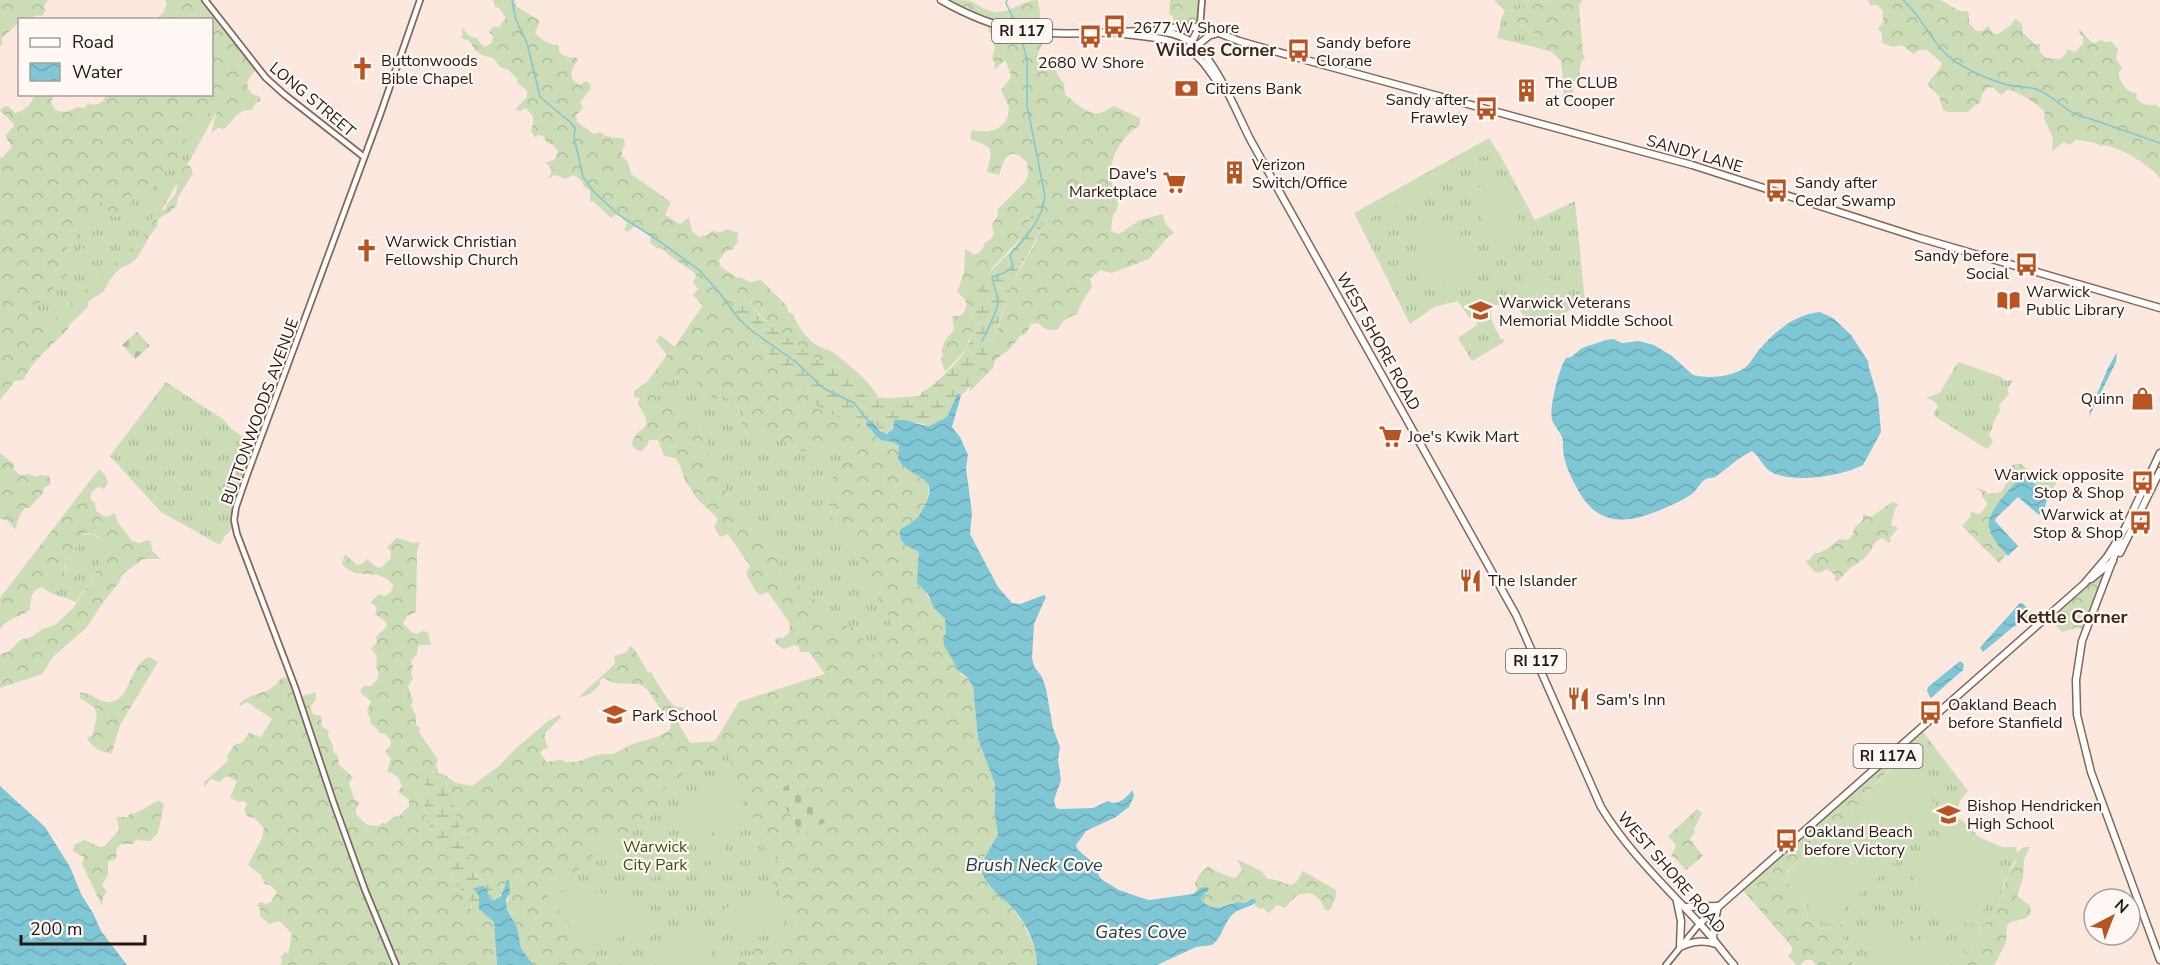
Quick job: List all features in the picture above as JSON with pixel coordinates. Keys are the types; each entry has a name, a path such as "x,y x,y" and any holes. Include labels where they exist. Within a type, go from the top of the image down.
{"main road":[{"name":"WEST SHORE ROAD","path":"941,0 975,17 1020,31 1053,33 1147,30 1165,32 1192,47 1212,65 1513,609 1601,807 1622,837 1700,923 1734,965"},
{"name":"SANDY LANE","path":"1147,30 1200,26 1214,30 1217,34 1692,165 1920,238 2160,308"},
{"path":"1192,47 1200,26"},
{"name":"WEST SHORE ROAD","path":"1110,32 1167,39 1192,47 1226,93"},
{"path":"1192,47 1217,34"},
{"path":"1206,38 1204,46 1212,65"},
{"name":"RI 117A","path":"2076,590 2107,557 2127,525 2160,453"},
{"name":"RI 117A","path":"1700,923 2076,590 2117,557 2160,471"},
{"path":"2127,525 2115,553 2117,557 2086,627 2080,649 2076,688 2077,715 2091,772 2160,960"},
{"path":"1675,898 1681,921 1680,947 1693,942 1715,942 1714,925 1718,906 1684,907"}],"street":[{"name":"LONG STREET","path":"205,0 266,78 364,157"},
{"name":"BUTTONWOODS AVENUE","path":"396,965 339,817 295,687 242,549 234,520 247,475 420,0"},
{"path":"1200,26 1202,0"},
{"path":"1666,965 1700,923"}],"green space":[{"path":"0,0 48,0 42,16 18,18 18,24 2,38 2,45 0,45"},
{"path":"165,0 205,0 258,69 248,81 248,89 261,97 260,101 251,110 239,114 224,129 218,128 211,133 217,111 204,116 178,149 177,162 171,170 156,174 152,190 132,195 130,206 119,217 111,216 105,203 100,202 92,217 76,227 80,241 76,245 67,247 66,253 73,255 86,248 90,250 90,255 72,264 66,277 56,283 42,302 32,305 30,309 33,323 39,326 68,312 73,295 88,289 105,275 109,267 122,259 144,234 157,212 166,209 166,205 176,194 178,171 189,165 193,173 178,198 177,204 157,221 158,226 135,260 117,271 103,292 88,302 88,307 37,359 23,380 15,381 0,400 0,158 12,147 5,136 14,126 0,111 3,107 8,106 15,113 23,110 34,96 54,96 51,102 55,110 64,112 77,107 84,108 89,103 93,105 104,102 107,96 213,96 213,18 157,18 163,13 167,4"},
{"path":"200,0 246,59 142,246 38,352 0,191 83,126 106,96 213,96 213,18"},
{"name":"Warwick City Park","path":"493,0 515,0 516,6 540,21 535,33 538,36 548,43 558,45 559,52 565,56 576,57 578,60 571,74 573,80 580,85 586,81 591,84 590,90 580,102 583,108 576,115 577,122 594,134 600,132 606,136 624,139 622,156 628,162 631,174 671,202 665,215 680,224 689,217 692,231 699,237 712,231 720,232 727,229 739,233 738,241 733,249 725,252 719,260 721,267 738,278 750,282 761,280 787,306 788,312 794,315 800,328 810,340 834,353 852,368 870,385 878,397 868,397 861,393 836,366 823,363 807,353 759,314 751,302 742,321 754,330 774,361 792,375 812,403 838,417 868,426 880,440 893,442 899,446 898,454 910,469 921,475 928,484 927,501 900,540 919,552 919,587 925,591 933,607 945,619 961,675 969,679 973,687 978,739 995,784 998,834 981,863 987,884 1011,906 1023,923 1037,953 1037,965 726,965 727,961 747,959 755,948 772,945 789,937 789,928 797,922 767,872 778,862 775,855 766,851 760,841 757,823 749,812 728,754 719,757 710,770 686,768 678,779 662,791 658,804 659,813 650,817 638,829 602,840 590,860 570,876 548,887 545,892 564,918 585,955 599,965 533,965 531,963 521,948 517,927 506,905 510,884 505,884 499,897 490,899 489,894 493,889 473,868 469,858 466,834 461,832 447,784 434,771 427,776 422,794 427,822 447,857 455,883 472,903 471,909 479,915 483,912 494,922 497,965 280,965 281,957 285,952 288,954 292,934 280,921 269,924 260,916 260,909 257,905 260,902 266,904 271,902 277,892 265,884 261,875 248,865 262,838 264,828 254,818 248,817 244,810 247,804 244,801 239,802 230,798 237,781 227,776 219,782 211,779 204,787 204,782 228,761 227,756 235,744 242,743 249,733 261,737 272,719 247,702 240,706 239,704 271,688 281,678 291,677 299,697 316,692 316,699 310,707 313,714 321,716 322,726 329,731 328,736 333,745 333,751 338,757 339,765 353,777 349,783 354,799 360,803 356,814 367,825 379,826 399,816 409,806 409,800 398,792 402,786 398,778 393,773 387,772 391,759 385,752 391,745 391,741 370,723 367,712 371,701 360,690 364,686 371,686 377,680 379,674 376,667 377,656 371,649 377,642 376,637 387,626 386,622 375,614 377,608 371,602 379,594 384,596 389,593 393,585 381,576 348,570 342,564 345,554 357,565 367,559 378,568 391,558 391,552 387,547 397,538 414,543 420,542 417,551 416,612 407,616 403,623 411,632 417,634 423,631 428,632 431,645 420,645 411,661 413,678 408,687 413,700 411,706 416,715 416,725 420,728 419,732 438,760 436,766 439,774 461,784 472,786 499,766 547,722 559,715 561,717 545,733 548,748 543,749 540,753 546,762 562,760 576,762 598,755 613,754 670,730 672,720 660,708 648,690 640,684 615,683 603,678 593,691 579,697 615,664 614,656 627,652 630,646 672,704 685,708 674,716 689,742 692,743 715,741 739,702 825,674 809,652 800,652 799,647 795,645 784,649 777,645 775,640 789,633 790,623 768,592 760,595 756,591 746,574 750,566 728,534 720,537 714,527 718,520 695,496 676,458 664,456 658,440 649,440 642,451 636,450 632,445 634,438 646,424 644,413 638,404 640,398 634,397 634,391 648,381 667,355 656,341 660,335 675,347 703,306 693,295 698,289 693,282 696,277 695,273 664,250 650,243 651,237 638,227 633,227 628,232 624,230 627,223 620,216 616,215 611,218 590,201 590,191 577,177 572,175 566,179 555,175 548,179 552,170 546,162 554,160 558,151 552,144 547,143 544,137 539,135 535,137 531,131 533,118 529,111 525,108 521,111 515,110 527,97 527,91 507,69 501,68 493,58 479,53 470,41 461,38 463,34 461,27 485,47 492,43 493,36 489,32 493,27 499,27 506,18 499,8 495,7","holes":["685,376 693,379 714,399 722,396 738,403 744,417 742,425 751,430 804,451 839,442 849,444 851,447 824,492 829,499 831,517 860,557 868,582 889,616 894,637 879,653 869,655 856,630 830,623 808,592 783,575 778,567 781,557 776,542 749,526 741,518 713,468 707,441 687,414 672,405 654,400 660,390 670,381"]},
{"path":"946,0 970,1 986,10 997,12 1038,0 1040,13 1038,33 1045,35 1037,62 1044,69 1050,65 1064,83 1065,94 1089,112 1100,113 1114,106 1140,118 1140,125 1123,140 1113,160 1111,176 1118,206 1113,215 1111,231 1119,234 1140,220 1163,214 1165,223 1174,233 1149,259 1112,273 1100,270 1090,279 1092,286 1078,314 1067,319 1059,328 1052,330 1045,329 1038,323 1031,324 1026,334 1020,336 1010,349 995,360 993,368 969,392 996,332 1013,283 1041,230 1044,209 1041,199 1024,235 992,268 978,292 973,328 966,349 945,372 941,351 946,339 954,330 952,316 960,316 966,306 964,298 957,292 964,273 965,249 975,255 983,249 985,242 990,240 994,234 992,226 998,215 997,210 1025,182 1028,175 1027,162 1016,154 1008,155 999,175 987,172 990,150 984,144 970,139 972,130 992,130 998,128 1006,120 1009,107 1001,90 1011,75 1005,60 994,70 995,63 992,58 994,43 988,30 990,24"},
{"path":"1170,0 1202,0 1200,28 1174,27 1173,17 1169,13"},
{"path":"1494,0 1554,0 1505,11"},
{"path":"1554,0 1583,0 1579,5 1585,57 1581,62 1579,77 1574,82 1572,100 1569,99 1563,103 1561,61 1552,52 1538,48 1539,36 1520,24 1501,19 1505,11"},
{"path":"1868,0 1940,0 1956,9 1967,11 1969,23 1976,31 1982,31 1988,26 1994,34 2010,26 2015,19 2022,24 2023,33 2035,44 2040,44 2040,52 2046,58 2061,59 2067,49 2075,52 2083,44 2080,29 2091,42 2111,41 2118,49 2116,59 2122,68 2118,74 2125,87 2130,92 2137,93 2136,98 2140,102 2160,108 2160,179 2150,168 2132,156 2095,143 2076,139 2070,145 2064,142 2052,151 2053,138 2044,119 2045,112 2027,98 2011,91 2007,90 2001,95 1994,88 1988,87 1982,94 1980,103 1968,112 1943,110 1939,96 1927,84 1942,63 1927,50 1919,50 1913,54 1902,45 1893,47 1882,43 1882,33 1878,29 1883,22 1883,11 1877,5 1870,5"},
{"path":"1502,19 1520,24 1539,36 1538,48 1497,38"},
{"path":"1489,138 1535,220 1575,201 1585,302 1551,322 1543,316 1535,319 1530,325 1512,298 1492,308 1492,321 1504,342 1472,361 1458,338 1477,325 1475,317 1470,319 1458,301 1434,307 1410,324 1354,213"},
{"path":"1481,144 1487,154 1467,165 1462,155"},
{"path":"1460,156 1466,166 1367,221 1361,211"},
{"path":"1494,179 1528,239 1501,254 1468,194"},
{"path":"1041,199 1045,210 1044,221 1016,275 984,362 968,389 961,395 959,393 947,417 929,426 915,422 894,421 891,432 884,434 875,424 867,423 867,426 838,417 812,403 792,375 774,361 754,330 734,311 734,306 746,299 768,323 817,360 836,366 861,393 868,397 920,396 950,369 965,351 971,337 976,300 982,284 1018,243 1029,223 1033,200"},
{"path":"1427,212 1448,224 1464,240 1474,261 1473,286 1408,273"},
{"path":"1534,271 1548,275 1561,286 1536,314 1531,312 1522,276"},
{"name":"Warwick City Park","path":"703,305 898,454 987,884 1011,906 1037,965 533,965 479,788 559,715 561,717 545,733 548,748 543,749 540,753 546,762 562,760 575,762 597,755 613,754 631,745 656,739 670,730 672,720 660,708 648,690 640,684 615,683 603,678 593,691 579,697 632,649 697,754 718,739 739,702 825,674 638,404 643,393"},
{"path":"137,332 150,346 135,359 122,345"},
{"path":"1958,362 2001,377 2006,381 2013,380 2007,389 2009,394 1999,405 2000,411 1989,435 1993,442 1987,449 1934,416 1938,406 1934,401 1926,398 1940,393"},
{"path":"166,382 224,420 229,427 257,447 236,507 234,527 220,545 161,512 110,456"},
{"path":"0,453 14,464 14,470 20,475 49,476 51,484 44,488 43,493 29,508 23,510 16,530 7,520 0,519"},
{"path":"2021,464 2029,471 2061,472 2053,489 2049,491 2026,478 1996,507 1990,530 2006,555 1999,563 1962,526 1970,517 1971,512 1980,514 1988,504 1976,488 1989,494 2001,492 2012,475 2011,465"},
{"path":"99,469 105,475 108,483 104,489 99,487 91,494 90,498 95,504 96,511 106,517 115,513 119,524 131,540 139,543 148,540 151,542 152,551 161,559 143,559 123,574 87,627 53,657 42,674 0,688 0,654 8,652 21,640 55,625 73,608 95,575 99,563 111,553 98,536 90,533 83,534 66,561 62,580 36,590 30,610 9,621 0,630 0,598"},
{"path":"1892,502 1899,504 1895,509 1891,525 1898,528 1890,538 1891,542 1882,538 1876,541 1865,558 1851,567 1838,581 1835,581 1835,575 1827,569 1819,573 1815,572 1805,561 1839,539 1848,540 1854,528 1863,520 1863,514 1871,517"},
{"path":"90,534 103,541 111,553 99,563 95,575 76,602 44,589 43,585 65,574 66,561 75,550 77,539 82,535"},
{"path":"2116,552 2086,629 2076,628 2062,632 2047,617 2078,591"},
{"path":"150,657 158,662 120,725 111,754 97,749 87,738 92,736 97,716 95,708 80,698 80,693 107,702 118,699 127,688 138,666"},
{"name":"Bishop Hendricken High School","path":"1920,728 1968,791 1961,799 1954,816 1963,821 1970,830 1976,833 1976,836 2002,847 2016,847 2018,855 2004,882 2001,899 1994,916 1983,925 1981,934 1968,951 1952,965 1853,965 1843,938 1846,923 1822,929 1808,921 1807,904 1795,894 1786,880 1787,876 1806,847 1848,817 1856,805 1891,769 1883,761"},
{"path":"1883,761 1891,768 1856,805 1848,817 1804,848 1802,857 1787,872 1786,880 1795,894 1807,904 1808,921 1822,929 1847,923 1843,938 1853,965 1816,965 1812,960 1805,960 1797,965 1788,956 1792,947 1740,887"},
{"path":"1901,762 1940,810 1897,855 1853,809"},
{"path":"434,771 445,782 461,832 466,834 470,840 469,858 477,876 493,889 489,894 487,888 474,887 479,896 479,909 483,912 479,915 472,912 472,903 455,883 447,857 427,822 422,794 427,776"},
{"path":"729,778 748,814 691,845 671,810"},
{"path":"801,778 827,821 802,835 776,792"},
{"path":"160,801 164,804 158,833 150,841 136,840 133,844 121,844 116,850 115,860 108,861 108,875 102,885 107,892 103,897 102,906 82,864 84,857 73,851 74,845 84,840 100,847 105,846 118,831 116,817 127,817"},
{"path":"1697,809 1702,813 1690,839 1703,856 1686,870 1674,857 1671,857 1676,845 1668,836"},
{"path":"1851,812 1896,861 1828,925 1810,917 1810,900 1799,887 1784,876"},
{"path":"1959,825 1991,846 2000,866 1996,888 1971,927 1915,885 1913,878"},
{"path":"719,838 733,862 716,872 702,847"},
{"path":"622,839 647,841 661,846 678,864 632,889 605,844"},
{"path":"2023,847 2030,847 2024,860 2023,878 2017,896 2030,906 2031,914 2026,918 2009,923 2006,943 1994,965 1952,965 1968,951 1981,934 1983,925 1994,916 2007,875 2015,864 2018,852"},
{"path":"1237,859 1261,871 1268,879 1292,885 1303,871 1336,890 1336,897 1330,910 1326,911 1320,900 1307,893 1297,895 1285,908 1277,905 1269,913 1263,908 1259,909 1254,904 1256,902 1248,900 1245,903 1209,906 1201,899 1208,888 1197,890 1195,883 1198,876 1208,866 1235,878 1242,870"},
{"path":"765,887 785,924 741,948 721,911"},
{"path":"570,889 594,891 613,897 648,923 587,954 551,896"},
{"path":"1892,911 1900,914 1912,925 1929,965 1925,965 1914,937 1905,922 1894,915 1889,915 1878,919 1871,928 1871,942 1882,965 1877,965 1868,939 1868,923 1872,917 1880,913"},
{"path":"1902,924 1920,965 1886,965 1874,937"},
{"path":"703,926 711,950 708,965 667,965 658,951"},
{"path":"1937,936 1944,953 1931,959 1924,942"}],"water":[{"path":"1820,312 1833,318 1851,335 1868,361 1878,398 1881,432 1863,465 1830,475 1791,478 1771,472 1752,451 1716,476 1704,480 1687,497 1653,513 1619,520 1608,518 1589,506 1568,470 1563,441 1551,414 1555,388 1566,358 1571,357 1582,348 1606,340 1613,339 1622,343 1639,341 1654,345 1672,356 1693,375 1721,376 1742,370 1778,331 1793,320"},
{"path":"2117,352 2116,362 2089,417 2108,368"},
{"name":"Brush Neck Cove","path":"958,393 961,395 952,427 960,437 968,455 966,468 972,513 970,534 998,587 1012,603 1020,604 1044,595 1046,597 1034,624 1032,658 1046,689 1053,728 1060,747 1058,760 1061,780 1054,800 1056,808 1093,808 1108,801 1115,803 1125,798 1133,790 1134,796 1129,807 1116,817 1086,831 1076,845 1077,849 1091,861 1101,879 1119,890 1149,900 1193,894 1200,888 1207,887 1209,889 1201,899 1213,907 1245,903 1255,899 1256,902 1236,911 1231,916 1219,938 1212,945 1196,947 1157,965 1037,965 1033,941 1025,925 984,877 981,864 998,834 995,816 995,784 978,739 973,687 969,679 959,671 944,645 945,619 933,607 928,594 917,583 919,552 905,544 900,535 900,530 914,521 920,513 926,503 929,487 926,481 903,466 898,455 899,446 893,442 880,440 866,424 872,421 880,431 887,434 893,429 894,420 929,426 947,417"},
{"path":"2022,477 2049,491 2045,507 2039,515 2018,497 1996,518 1995,521 2018,546 2008,556 1992,535 1989,522 2000,500"},
{"path":"2020,603 2031,612 2035,612 1983,652 1980,648 1983,644"},
{"path":"1960,661 1964,664 1963,670 1931,698 1927,691 1928,687"},
{"path":"0,786 45,827 70,867 81,894 101,931 127,965 0,965"},
{"path":"509,880 510,893 506,900 507,909 517,927 521,948 533,965 497,965 494,922 479,909 479,896 473,888 483,886 487,888 490,899 494,900 501,896"}],"waterway":[{"path":"512,0 516,20 527,43 540,97 575,128 574,137 583,177 594,192 619,215 699,270 739,319 752,331 796,362 823,388 854,403 868,421"},
{"path":"1007,0 1006,3 1018,28"},
{"path":"1903,0 1943,51 1957,63 2005,84 2036,89 2073,113 2160,143"},
{"path":"982,341 998,304 992,277 1004,273 1013,266 1010,255 1037,220 1045,196 1027,105 1027,60 1020,33"}],"place":[{"name":"2677 W Shore","path":"1115,27"},
{"name":"2680 W Shore","path":"1091,37"},
{"name":"Sandy before Clorane","path":"1298,51"},
{"name":"Buttonwoods Bible Chapel","path":"363,69"},
{"name":"Citizens Bank","path":"1187,88"},
{"name":"The CLUB at Cooper","path":"1527,91"},
{"name":"Sandy after Frawley","path":"1486,108"},
{"name":"Verizon Switch/Office","path":"1234,173"},
{"name":"Dave's Marketplace","path":"1175,182"},
{"name":"Sandy after Cedar Swamp","path":"1777,191"},
{"name":"Warwick Christian Fellowship Church","path":"367,250"},
{"name":"Sandy before Social","path":"2027,264"},
{"name":"Warwick Public Library","path":"2008,300"},
{"name":"Warwick Veterans Memorial Middle School","path":"1481,311"},
{"name":"Quinn","path":"2142,398"},
{"name":"Joe's Kwik Mart","path":"1390,436"},
{"name":"Warwick opposite Stop & Shop","path":"2142,483"},
{"name":"Warwick at Stop & Shop","path":"2141,523"},
{"name":"The Islander","path":"1470,580"},
{"name":"Sam's Inn","path":"1578,699"},
{"name":"Oakland Beach before Stanfield","path":"1930,713"},
{"name":"Park School","path":"614,715"},
{"name":"Bishop Hendricken High School","path":"1949,814"},
{"name":"Oakland Beach before Victory","path":"1786,840"}],"district":[{"name":"Wildes Corner","path":"1216,50"},
{"name":"Kettle Corner","path":"2072,617"}],"water label":[{"name":"Gates Cove","path":"1141,932"}]}
